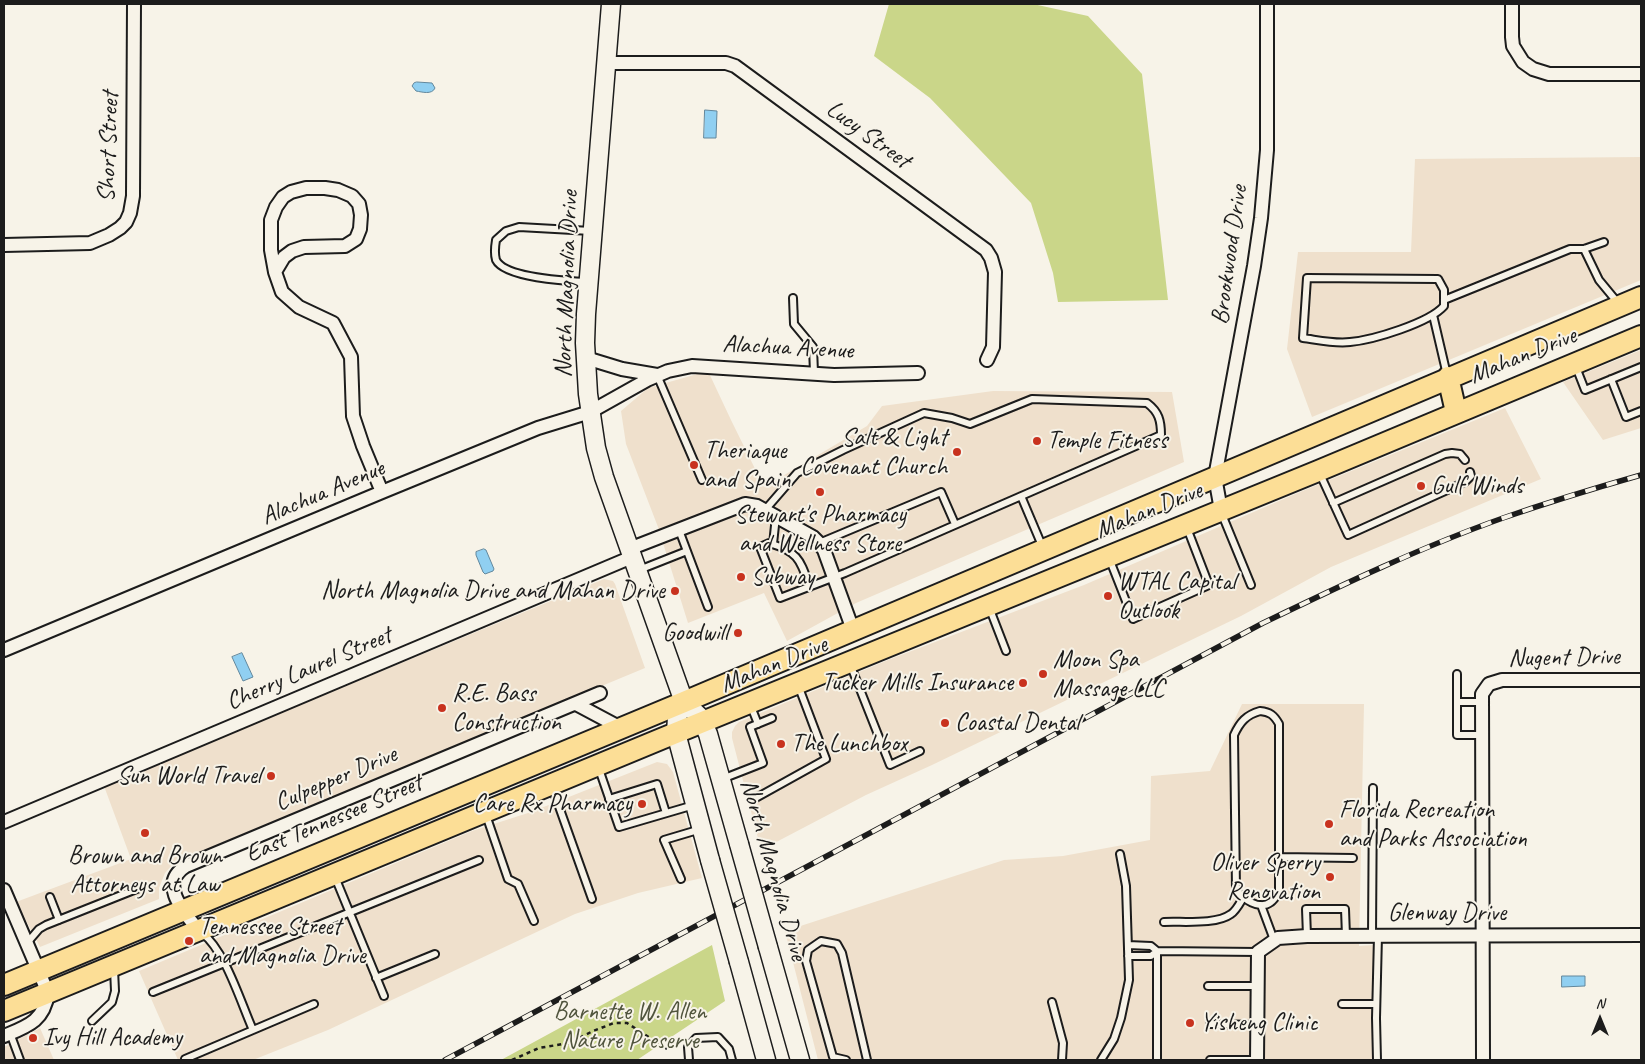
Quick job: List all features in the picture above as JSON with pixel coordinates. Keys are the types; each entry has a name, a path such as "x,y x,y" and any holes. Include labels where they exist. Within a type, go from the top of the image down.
{"main road":[{"name":"North Magnolia Drive","path":"607,4 606,63 585,329 590,412 596,448 604,477 684,702 704,722 712,744 800,1060"},
{"name":"Mahan Drive","path":"684,702 1448,377 1641,297"},
{"name":"Mahan Drive","path":"676,733 1318,471 1641,336"},
{"path":"1448,377 1456,412"},
{"path":"1043,549 1055,578"},
{"path":"684,702 677,717 676,733 766,1060"},
{"name":"East Tennessee Street","path":"4,985 684,702"},
{"name":"East Tennessee Street","path":"4,1011 676,733"},
{"path":"334,874 335,865 353,839"}],"street":[{"name":"Short Street","path":"4,245 90,243 109,235 126,222 130,213 133,196 134,4"},
{"name":"Brookwood Drive","path":"1221,510 1215,476 1254,266 1261,218 1267,150 1267,4"},
{"path":"1512,4 1513,46 1523,62 1533,69 1549,74 1641,74"},
{"name":"Lucy Street","path":"606,63 726,63 735,66 986,250 991,258 995,272 993,347 987,360"},
{"path":"274,272 284,257 292,251 304,247 345,246 356,238 360,229 361,215 359,204 352,196 338,190 306,188 291,192 283,197 276,207 271,220 271,250 274,272 282,292 299,307 333,323 351,357 354,416 363,446 382,492"},
{"name":"Alachua Avenue","path":"586,358 622,369 657,375"},
{"name":"Alachua Avenue","path":"4,650 538,428 590,412 657,375 668,371 692,366 866,375 918,373"},
{"name":"Cherry Laurel Street","path":"4,822 633,559 678,530 745,504 753,504 813,537 819,543"},
{"path":"819,543 824,550 853,630"},
{"name":"Nugent Drive","path":"1482,702 1482,694 1489,684 1502,680 1641,680"},
{"name":"Culpepper Drive","path":"199,931 176,900 173,892 173,883 176,875 186,866 600,693"},
{"path":"1482,702 1483,1060"},
{"path":"576,704 621,728"},
{"path":"4,890 48,993 46,1005 37,1019 29,1025 7,1034"},
{"name":"Glenway Drive","path":"1258,952 1274,940 1285,937 1307,936 1641,935"},
{"path":"1256,1060 1258,952"}],"lane":[{"path":"588,282 532,276 506,269 497,261 494,250 496,240 506,231 519,227 592,231"},
{"path":"1444,300 1570,249 1584,249 1604,242"},
{"path":"1584,249 1599,280 1620,306"},
{"path":"1307,278 1438,279 1444,290 1444,300 1444,306 1439,312 1426,319 1377,337 1349,342 1303,338 1307,278"},
{"path":"793,298 794,324 813,347 814,373"},
{"path":"1433,315 1448,377"},
{"path":"1574,363 1585,390 1641,367"},
{"path":"657,375 702,480"},
{"path":"1612,379 1626,417 1641,412"},
{"path":"772,544 770,513 797,473 842,450 924,413 952,418 970,424 1032,399 1148,403 1155,408 1161,420 1161,435 834,578 810,587 780,598 760,547 770,543 772,544 790,550 800,560 810,587"},
{"path":"1333,503 1445,454 1460,454 1465,460"},
{"path":"1318,471 1348,535 1465,482 1471,476 1470,472"},
{"path":"819,543 941,492 955,524"},
{"path":"1021,496 1043,549"},
{"path":"1221,510 1251,585"},
{"path":"1108,556 1133,619 1209,585 1186,525"},
{"path":"678,530 708,607"},
{"path":"633,559 687,552"},
{"path":"988,606 1006,651"},
{"path":"850,663 890,765 920,751"},
{"path":"1457,674 1457,735 1482,735"},
{"path":"754,799 826,759 797,684"},
{"path":"1457,702 1482,702"},
{"path":"750,704 758,724"},
{"path":"1260,711 1268,712 1275,717 1279,724 1279,857 1279,892 1271,902 1261,905 1251,903 1243,898 1236,890 1234,735 1243,718 1250,713 1260,711"},
{"path":"721,779 763,763 750,727 772,718"},
{"path":"598,765 619,827 695,804"},
{"path":"609,799 657,784 666,813"},
{"path":"551,785 592,899"},
{"path":"1373,788 1377,1060"},
{"path":"485,812 508,879 518,884 534,922"},
{"path":"681,879 664,840 702,829"},
{"path":"1101,1060 1114,1039 1121,1018 1128,980 1126,886 1120,854"},
{"path":"1279,857 1353,858"},
{"path":"153,992 479,860"},
{"path":"334,874 384,996"},
{"path":"27,943 39,929 139,888"},
{"path":"50,897 59,920"},
{"path":"1164,922 1224,918 1233,914 1243,898"},
{"path":"1261,905 1274,940"},
{"path":"1307,936 1306,909 1346,910 1346,936"},
{"path":"199,931 210,939 224,963 252,1030"},
{"path":"846,1060 833,1056 806,961 808,950 821,941 837,944 842,953 867,1060"},
{"path":"1128,945 1151,946 1157,951 1258,952"},
{"path":"1128,956 1151,956 1157,951"},
{"path":"1157,951 1157,1060"},
{"path":"376,978 435,954"},
{"path":"92,1021 112,1002 115,991 114,965"},
{"path":"1208,986 1257,986"},
{"path":"1052,1002 1063,1043 1062,1060"},
{"path":"185,1059 314,1004"},
{"path":"1342,1004 1376,1004"},
{"path":"1210,1024 1257,1025"},
{"path":"7,1034 20,1060"},
{"path":"689,1060 688,1047 696,1038 718,1036 729,1050 732,1060"},
{"path":"1210,1060 1256,1060"}],"path":[{"path":"512,1060 539,1048 569,1043 614,1023 627,1023 667,1048"}],"shaded area":[{"path":"1641,157 1641,280 1312,417 1287,349 1298,252 1411,252 1415,159"},
{"path":"1641,350 1641,428 1603,440 1563,382"},
{"path":"708,371 764,487 867,426 882,406 993,391 1172,392 1184,462 856,603 787,641 764,593 688,623 658,527 626,444 621,411 648,388"},
{"path":"1505,408 1541,479 1331,567 1241,616 866,795 761,850 732,738 732,732 739,722 888,660 1084,585 1300,492"},
{"path":"604,579 613,581 615,584 645,668 173,864 165,873 159,888 159,899 40,947 16,902 131,859 104,786"},
{"path":"1242,704 1364,704 1359,946 1374,945 1377,1060 818,1060 785,931 1004,860 1063,856 1150,840 1151,776 1210,771"},
{"path":"657,762 667,764 673,772 702,878 638,893 575,914 328,1030 253,1060 178,1060 139,971 472,831 531,812"},
{"name":"Ivy Hill Academy","path":"40,1028 54,1060 4,1060 4,1047"}],"green space":[{"path":"889,4 1033,4 1088,16 1142,74 1168,300 1058,302 1053,273 1031,203 930,98 874,56"},
{"name":"Barnette W. Allen Nature Preserve","path":"712,945 725,1001 637,1060 501,1060"}],"water":[{"path":"417,82 432,83 435,88 432,92 416,91 412,86"},
{"path":"705,110 717,111 716,138 704,138"},
{"path":"484,549 494,569 485,574 476,555 476,552"},
{"path":"242,653 253,677 243,681 232,657"},
{"path":"1562,976 1585,976 1585,986 1562,987"}],"railway":[{"path":"445,1060 1263,623 1382,567 1472,529 1641,475"}],"place":[{"name":"Temple Fitness","path":"1037,441"},
{"name":"Salt & Light Covenant Church","path":"957,452"},
{"name":"Theriaque and Spain","path":"694,465"},
{"name":"Gulf Winds","path":"1421,486"},
{"name":"Stewart's Pharmacy and Wellness Store","path":"820,492"},
{"name":"Subway","path":"741,577"},
{"name":"North Magnolia Drive and Mahan Drive","path":"675,591"},
{"name":"WTAL Capital Outlook","path":"1108,596"},
{"name":"Goodwill","path":"738,633"},
{"name":"Moon Spa Massage LLC","path":"1043,674"},
{"name":"Tucker Mills Insurance","path":"1023,683"},
{"name":"R.E. Bass Construction","path":"442,708"},
{"name":"Coastal Dental","path":"945,723"},
{"name":"The Lunchbox","path":"781,744"},
{"name":"Sun World Travel","path":"271,776"},
{"name":"Care Rx Pharmacy","path":"642,804"},
{"name":"Florida Recreation and Parks Association","path":"1329,824"},
{"name":"Brown and Brown Attorneys at Law","path":"145,833"},
{"name":"Oliver Sperry Renovation","path":"1330,877"},
{"name":"Tennessee Street and Magnolia Drive","path":"189,941"},
{"name":"Yisheng Clinic","path":"1190,1023"},
{"name":"Ivy Hill Academy","path":"33,1038"}]}
